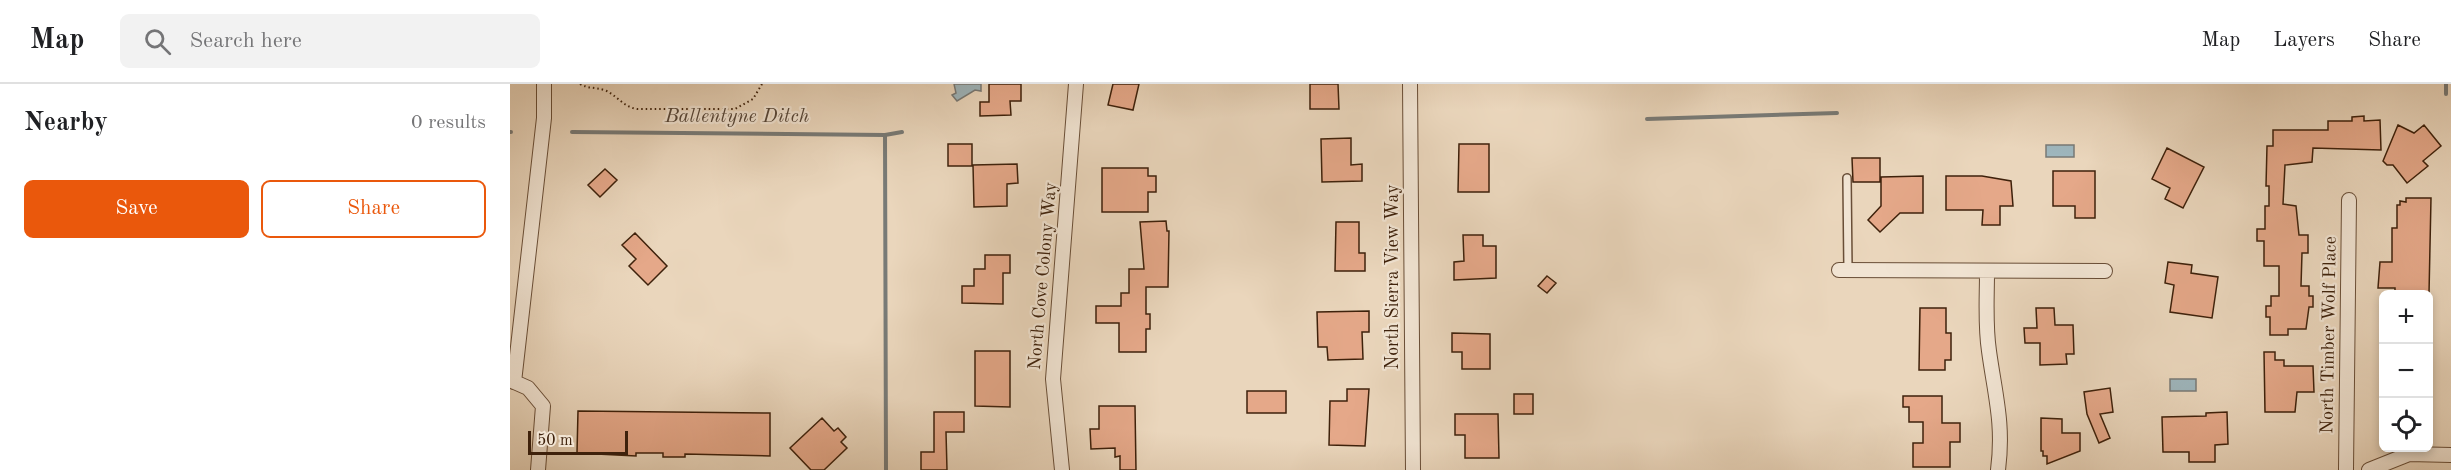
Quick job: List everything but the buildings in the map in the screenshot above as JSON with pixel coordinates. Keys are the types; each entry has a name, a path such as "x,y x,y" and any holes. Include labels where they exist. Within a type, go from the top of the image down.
{"street":[{"path":"538,470 544,415 539,400 528,388 512,381 544,118 544,84"},
{"name":"North Cove Colony Way","path":"1062,470 1053,379 1076,84"},
{"name":"North Sierra View Way","path":"1410,84 1413,470"},
{"name":"North Timber Wolf Place","path":"2346,470 2349,200"},
{"path":"1844,270 2105,271"},
{"path":"1987,272 1987,332 2000,409 2001,447 1998,470"},
{"path":"2369,470 2409,454 2451,455"}],"lane":[{"path":"1844,270 1847,178"}],"path":[{"path":"580,84 590,89 605,90 631,108 735,109 753,99 762,84"}],"water":[{"path":"954,84 981,84 981,91 975,90 957,101 952,95 956,93"},
{"path":"2046,145 2074,145 2074,157 2046,157"},
{"path":"2170,379 2196,379 2196,391 2170,391"}],"waterway":[{"name":"Ballentyne Ditch","path":"2446,84 2446,94"},
{"name":"Ballentyne Ditch","path":"1647,119 1837,113"},
{"name":"Ballentyne Ditch","path":"572,132 885,135 902,132"},
{"path":"885,135 886,470"}]}
